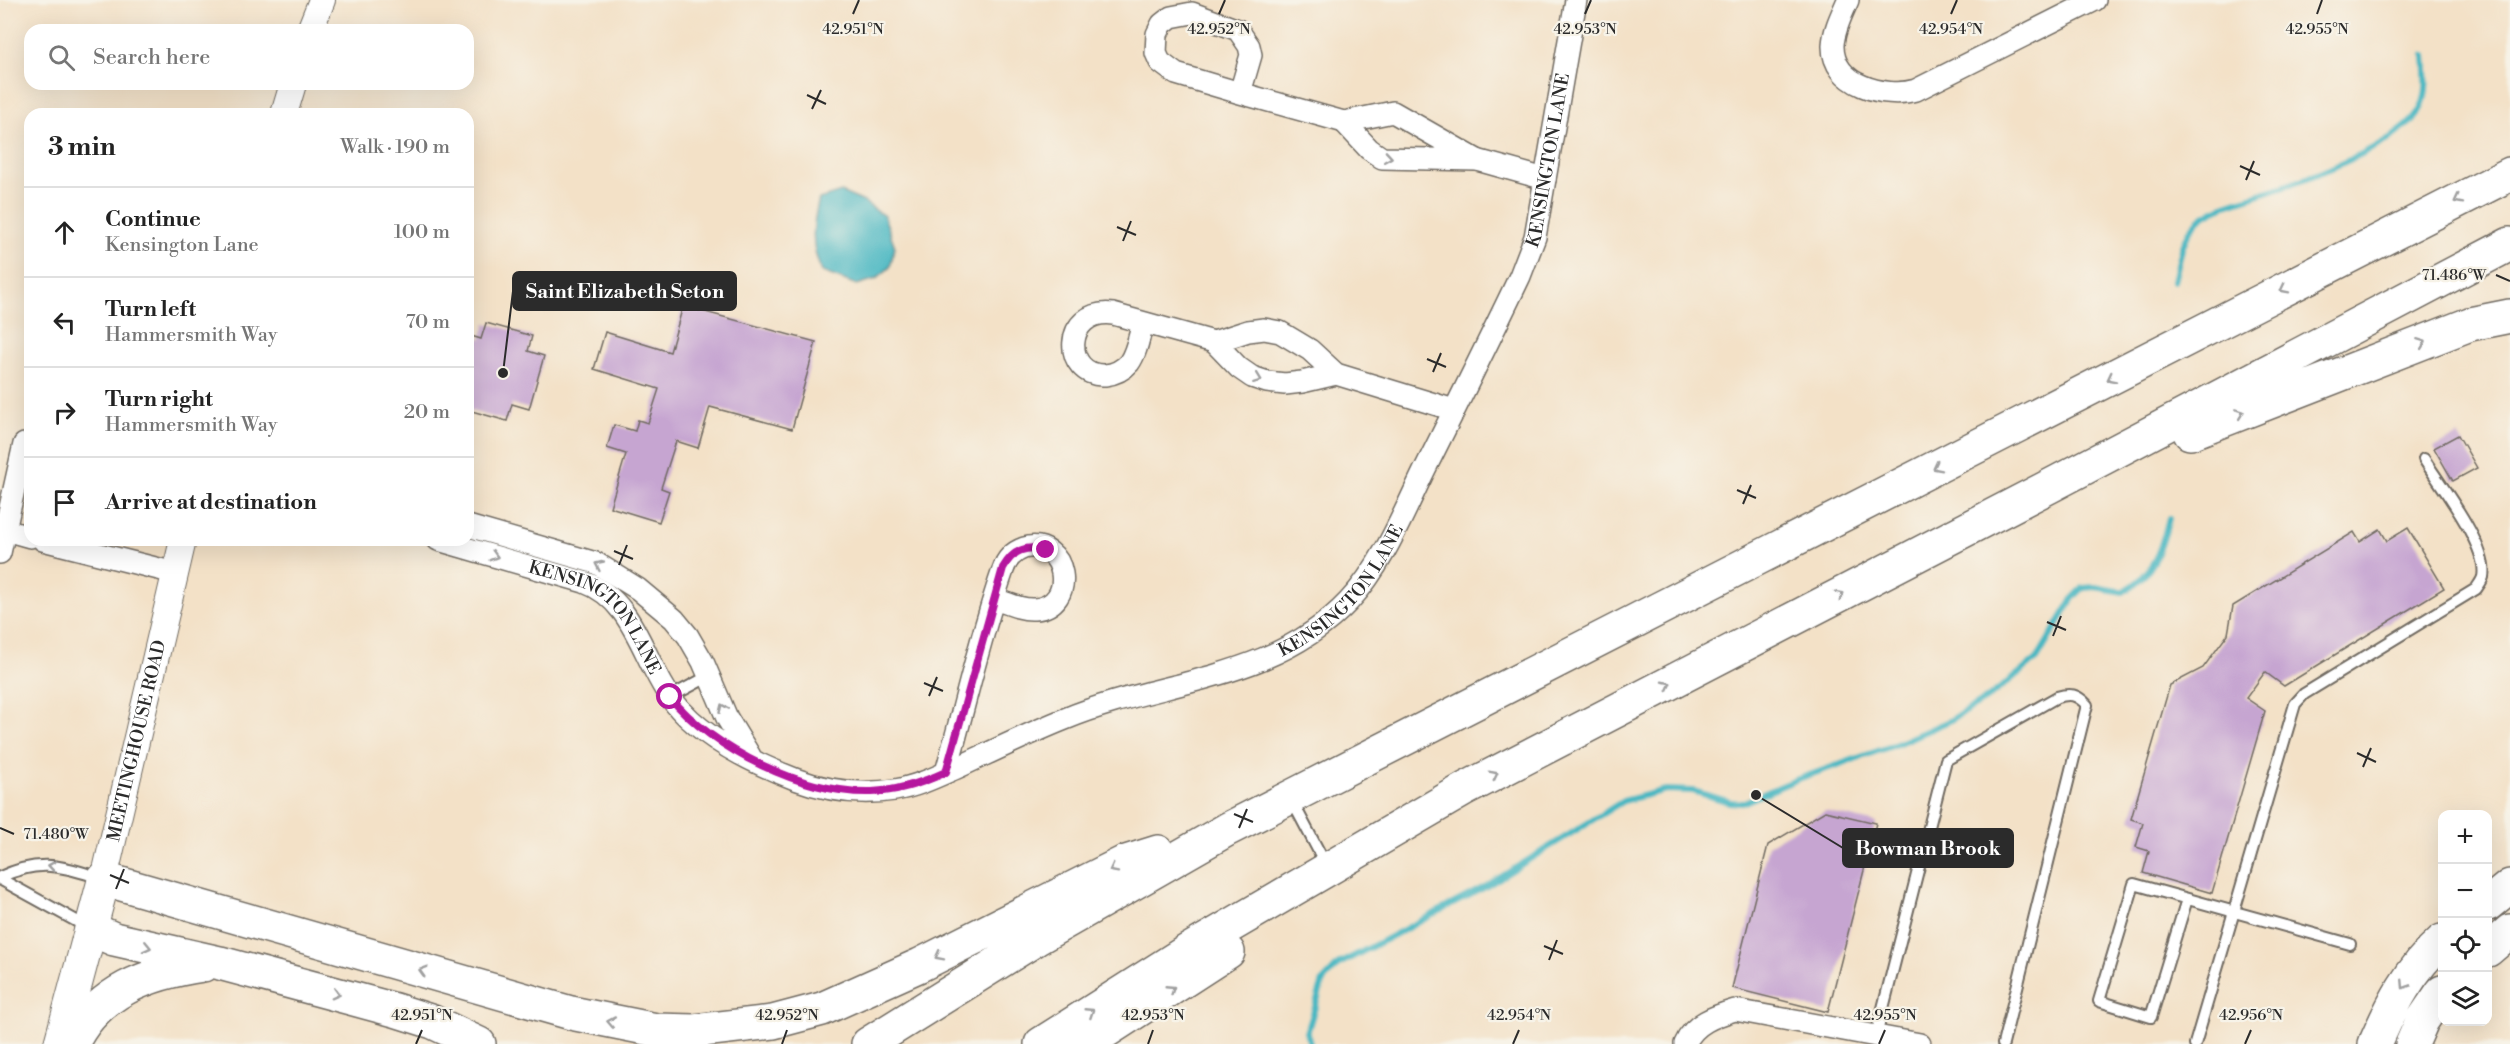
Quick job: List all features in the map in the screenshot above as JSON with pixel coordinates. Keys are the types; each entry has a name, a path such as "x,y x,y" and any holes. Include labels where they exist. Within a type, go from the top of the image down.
{"highway":[{"path":"868,1044 1036,939 1228,830 2510,174"},
{"path":"1041,1044 1179,956 1465,789 2048,487 2510,244"},
{"path":"2048,487 2470,324 2510,316"},
{"path":"1086,1044 1401,840 1465,789"},
{"path":"105,879 571,1013 656,1030 694,1031 773,1022 822,1009 891,979 1123,863 1228,830"},
{"path":"2492,900 2510,886"},
{"path":"91,929 114,939 220,963 395,1010 433,1022 479,1044"},
{"path":"2492,946 2510,932"},
{"path":"2375,1044 2394,1002 2409,978 2438,945"},
{"path":"72,1044 90,1017 106,1000 126,987 170,970 220,963"},
{"path":"2412,1044 2422,1022 2438,998"}],"main road":[{"name":"MEETINGHOUSE ROAD","path":"60,1044 105,879"}],"street":[{"path":"312,24 322,0"},
{"name":"KENSINGTON LANE","path":"459,546 590,584 606,592 636,633 670,697 691,719 752,759 796,780 846,791 898,789 946,772 1065,718 1257,663 1307,637 1349,601 1366,580 1392,536 1520,276 1535,237 1576,0"},
{"path":"1848,0 1836,30 1833,46 1836,58 1844,72 1856,82 1883,93 1900,94 1916,90 2095,0"},
{"path":"1240,93 1251,55 1249,46 1238,30 1192,13 1181,14 1162,24 1155,44 1160,62 1167,70 1240,93 1344,122 1393,112 1477,160 1545,179"},
{"path":"286,108 291,90"},
{"path":"1344,122 1369,149 1382,158 1477,160"},
{"path":"1143,323 1214,342 1239,368 1252,377 1267,382 1285,384 1336,374"},
{"path":"1214,342 1248,331 1264,329 1280,332 1310,350 1336,374 1454,410"},
{"path":"0,553 24,444"},
{"name":"KENSINGTON LANE","path":"474,528 596,563 638,589 674,619 688,636 727,718 752,759"},
{"path":"5,530 24,535"},
{"path":"67,546 174,573"},
{"name":"MEETINGHOUSE ROAD","path":"105,879 181,546"},
{"path":"946,772 995,599"},
{"path":"1685,1044 1688,1038 1708,1019 1735,1010 1920,1044"}],"lane":[{"path":"2195,1044 2295,704 2304,694 2475,590 2483,578 2482,561 2477,544 2424,459"},
{"path":"534,567 540,546"},
{"path":"670,697 709,676"},
{"path":"1876,1036 1946,760 2057,697 2069,693 2080,698 2087,705 2003,1044"},
{"path":"1290,799 1328,868"},
{"path":"0,878 18,869 40,864 105,879"},
{"path":"0,878 91,929"},
{"path":"2187,899 2151,1017 2099,1001 2134,884 2350,944"}],"water":[{"path":"841,192 864,202 884,216 895,247 890,267 876,279 857,285 822,272 815,253 814,227 819,199"}],"building":[{"path":"683,306 816,342 792,429 710,407 698,448 676,441 661,488 669,491 659,522 610,507 626,454 607,448 614,425 635,431 638,420 648,423 659,389 594,369 605,332 670,352"},
{"path":"486,323 532,336 528,351 544,356 529,409 512,404 507,421 474,412 474,337 481,339"},
{"path":"2458,435 2477,468 2453,481 2434,448"},
{"path":"2408,528 2444,588 2284,686 2265,672 2246,698 2265,711 2212,893 2143,873 2149,851 2136,847 2143,823 2131,819 2170,685 2203,668 2228,634 2233,606 2354,532 2360,542 2380,529 2387,541"},
{"path":"1825,811 1876,823 1828,1012 1732,988 1768,845"}],"waterway":[{"path":"2174,281 2188,235 2204,216 2228,204 2280,188 2350,160 2395,134 2411,121 2421,108 2425,95 2425,55"},
{"path":"1310,1044 1307,1033 1323,981 1339,964 1485,887 1623,801 1666,790 1693,791 1730,802 1742,803 1798,779 1892,746 1949,721 1986,699 2037,659 2073,598 2083,588 2095,587 2123,592 2142,578 2159,551 2169,518"}],"place":[{"name":"Saint Elizabeth Seton","path":"503,373"},
{"name":"Bowman Brook","path":"1756,795"}],"route":[{"path":"670,697 691,719 723,742 796,780 820,787 872,792 922,783 946,772 1003,568 1016,552 1036,547 1046,550"}]}
